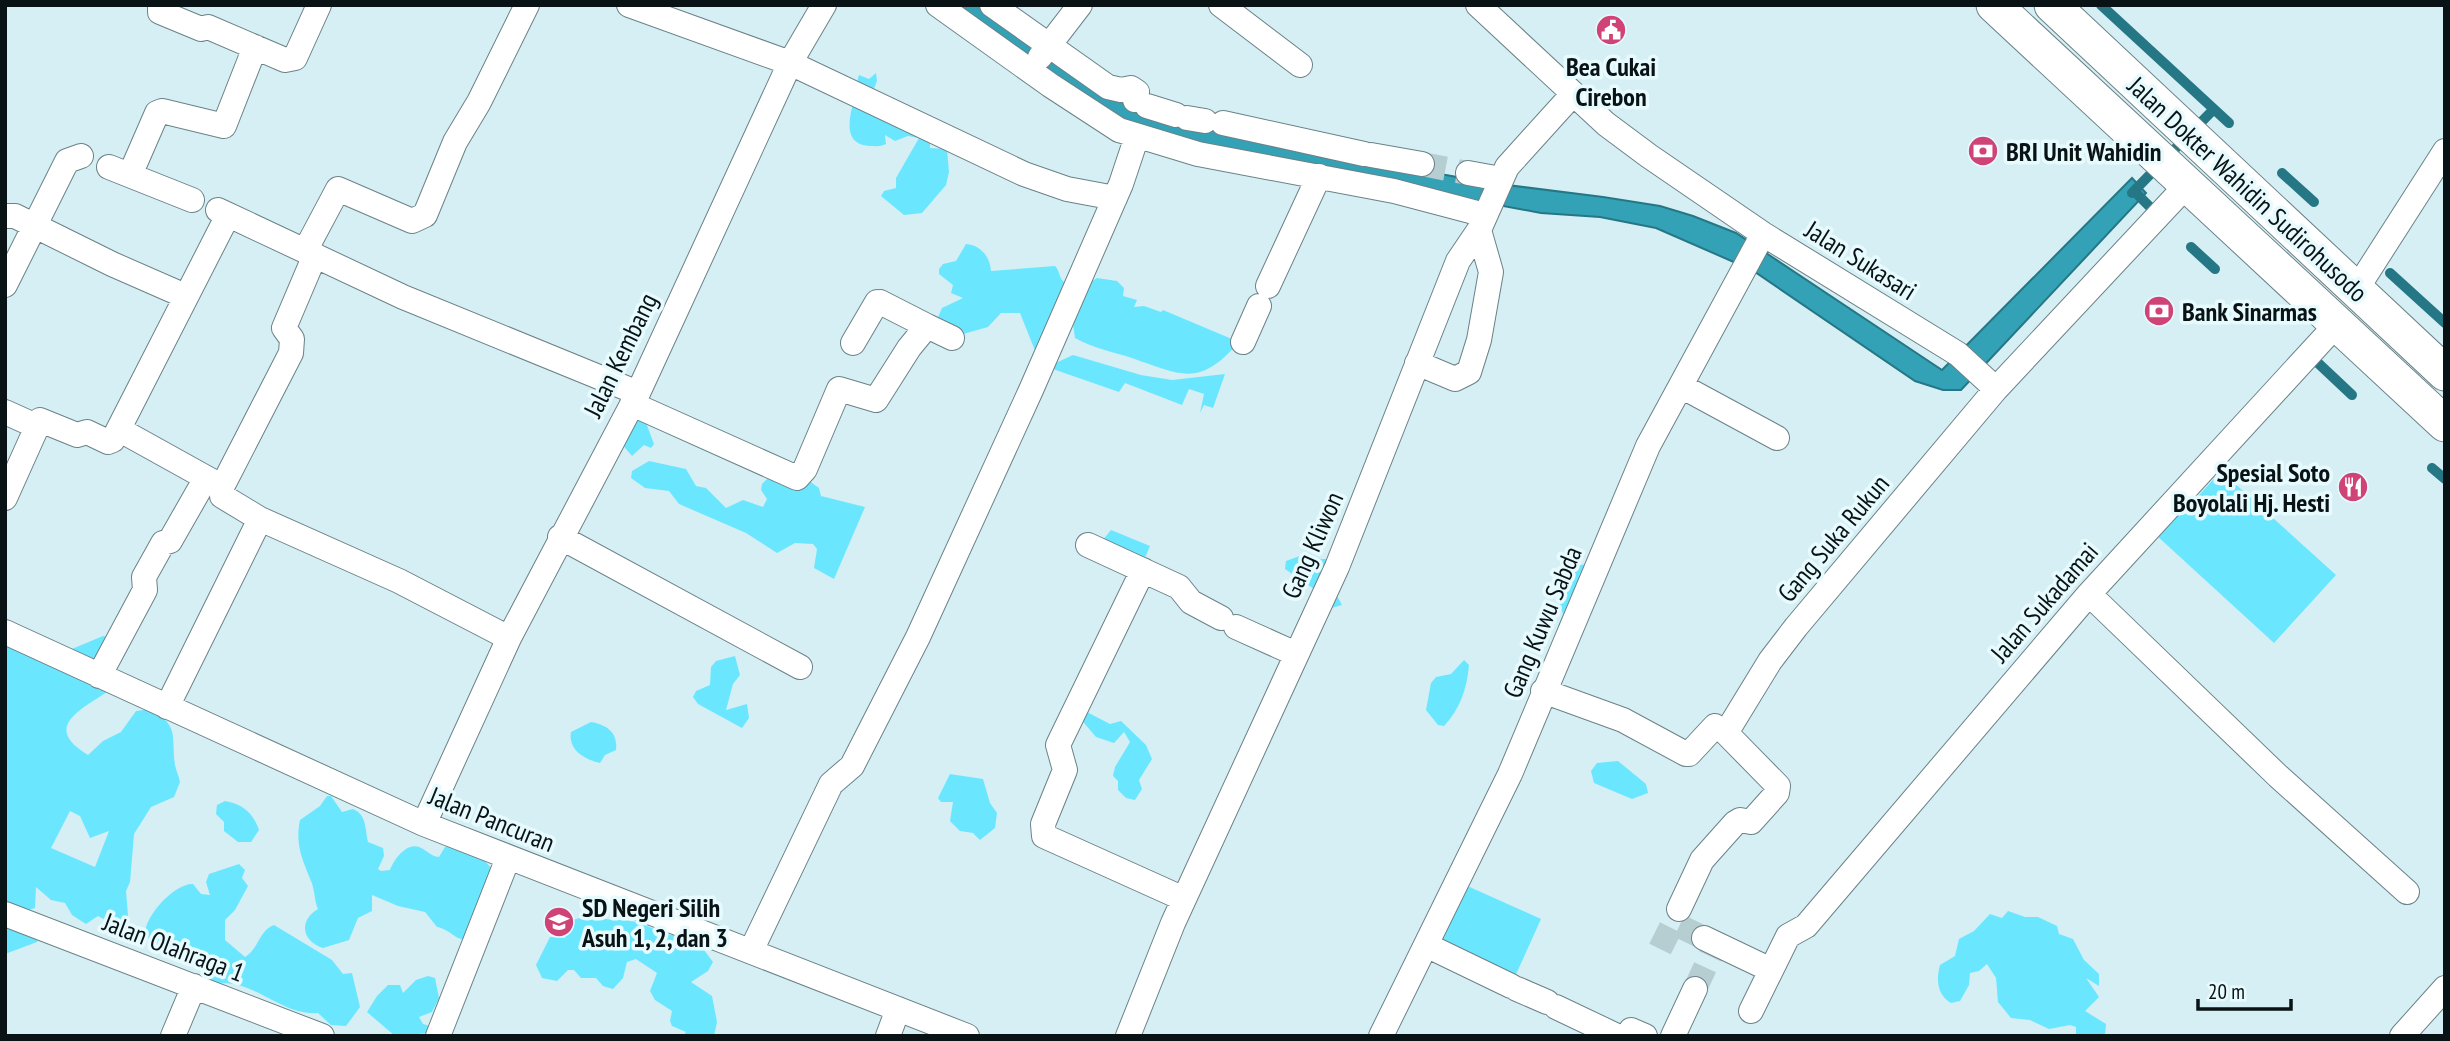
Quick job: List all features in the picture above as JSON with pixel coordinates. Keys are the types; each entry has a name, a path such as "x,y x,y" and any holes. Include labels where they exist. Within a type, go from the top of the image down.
{"main road":[{"name":"Jalan Dokter Wahidin Sudirohusodo","path":"1994,5 2445,424"},
{"name":"Jalan Dokter Wahidin Sudirohusodo","path":"2052,5 2445,373"},
{"path":"2095,100 2122,72"}],"street":[{"path":"160,5 160,12 285,60 295,58 319,5"},
{"path":"99,676 145,590 144,577 163,543 170,541 214,482 291,354 292,339 284,328 310,253 338,189 412,221 425,215 455,142 479,102 527,5"},
{"path":"629,5 790,63 1024,174 1066,189 1115,198"},
{"name":"Jalan Kembang","path":"424,824 509,638 559,537 635,398 790,63 824,5"},
{"path":"938,5 1040,58 1198,154 1319,176 1491,202"},
{"path":"751,951 831,784 852,766 918,637 1115,198 1137,92 1131,88 1121,90 1108,87 1040,58 992,5"},
{"path":"1040,58 1080,5"},
{"path":"1221,5 1300,65"},
{"name":"Jalan Sukasari","path":"1478,5 1573,94 1760,240 1958,354 1988,381"},
{"path":"192,200 119,171 157,113 162,111 224,126 255,47"},
{"name":"Gang Kliwon","path":"1128,1036 1184,899 1374,480 1458,261 1528,142 1573,94"},
{"path":"1133,114 1198,119 1422,164"},
{"path":"2356,290 2445,150"},
{"path":"5,285 67,161 81,156"},
{"path":"1417,363 1455,379 1469,372 1479,340 1491,272 1491,202 1468,173"},
{"path":"1243,342 1319,176"},
{"path":"1988,381 2183,181"},
{"path":"5,498 36,426 43,419 77,435 87,432 107,442 113,440 223,213 403,297 635,398 797,478 805,469 839,389 876,400 909,348 927,326"},
{"path":"5,216 15,216 185,296"},
{"name":"Gang Kuwu Sabda","path":"1381,1036 1499,799 1648,446 1760,240"},
{"path":"853,343 879,302 952,338"},
{"name":"Jalan Sukadamai","path":"1751,1011 1788,936 1805,926 2089,594 2337,324"},
{"name":"Gang Suka Rukun","path":"1726,733 1770,661 1988,381"},
{"path":"1681,386 1777,438"},
{"path":"5,412 36,426"},
{"path":"120,430 214,482 225,500 260,519 399,581 509,638"},
{"path":"167,707 260,519"},
{"path":"559,537 800,667"},
{"path":"1088,545 1179,587 1191,602 1216,613 1228,623 1296,654"},
{"path":"1143,570 1058,745 1065,770 1043,824 1044,835 1184,899"},
{"path":"2089,594 2278,776 2407,892"},
{"name":"Jalan Pancuran","path":"5,632 424,824 967,1036"},
{"path":"1544,691 1623,720 1686,754 1689,754 1712,726 1726,733 1779,790 1751,822 1740,820 1717,841 1702,860 1679,909"},
{"path":"438,1036 508,859"},
{"name":"Jalan Olahraga 1","path":"5,914 322,1036"},
{"path":"1712,943 1771,970"},
{"path":"1426,945 1618,1036"},
{"path":"173,1036 194,986"},
{"path":"2402,1036 2445,988"},
{"path":"1673,1036 1695,989"},
{"path":"888,1036 898,1009"},
{"path":"1628,1036 1631,1030 1645,1036"}],"shaded area":[{"path":"947,5 984,5 1098,84 1395,166 1491,183 1660,206 1693,216 1736,233 1942,370 2132,178 2146,193 1961,390 1943,390 1915,381 1752,270 1656,228 1600,217 1541,213 1231,155 1116,121"},
{"path":"876,73 877,81 873,91 930,140 930,148 947,149 949,172 946,185 922,213 904,215 881,196 884,191 896,188 896,178 919,138 908,136 895,141 885,135 886,144 869,146 858,143 852,137 850,118 859,75 869,79"},
{"path":"966,244 984,253 991,271 1055,266 1062,279 1070,285 1085,284 1097,278 1117,281 1124,288 1123,296 1137,300 1134,307 1144,306 1161,312 1163,310 1239,342 1213,366 1190,374 1165,369 1075,338 1072,317 1036,353 1020,313 1001,313 988,327 956,336 936,322 942,308 963,298 951,293 953,285 939,274 939,269 943,264 956,261"},
{"path":"1073,355 1141,375 1172,380 1225,374 1213,408 1204,405 1200,413 1204,394 1189,389 1182,405 1125,383 1119,392 1047,367"},
{"path":"634,416 645,420 654,444 651,448 644,445 632,456 620,442"},
{"path":"649,461 686,469 696,486 706,488 726,508 743,500 763,507 767,499 761,490 762,484 769,477 808,480 819,488 821,496 865,507 834,579 814,568 817,549 813,544 795,543 777,553 746,533 679,504 669,491 645,488 631,478 632,471"},
{"path":"2221,471 2336,575 2274,643 2156,535 2186,502 2190,505"},
{"path":"1111,530 1150,546 1141,567 1098,546"},
{"path":"1308,553 1321,559 1329,559 1337,596 1342,605 1328,609 1314,589 1285,569 1286,561"},
{"path":"1573,555 1580,565 1589,564 1561,631 1558,626 1563,614 1557,597 1561,589 1559,571"},
{"path":"103,636 109,637 107,692 76,713 67,728 68,736 75,745 88,755 103,741 121,732 136,711 152,709 171,727 175,765 180,782 174,797 151,807 134,834 130,882 126,891 128,916 121,928 98,916 86,924 72,915 65,903 51,900 36,887 35,908 5,917 5,637 55,656","holes":["70,811 80,816 90,838 109,831 95,867 51,848"]},
{"path":"735,656 740,675 733,684 726,710 747,704 749,718 742,728 698,704 693,697 696,691 710,685 711,667 716,661"},
{"path":"1464,660 1469,665 1462,698 1444,726 1438,725 1426,710 1431,683 1436,677 1451,674"},
{"path":"1081,709 1110,724 1121,721 1146,745 1152,759 1139,780 1142,789 1135,800 1126,798 1118,790 1118,781 1113,776 1115,767 1130,742 1124,732 1114,743 1096,737 1079,717"},
{"path":"591,722 607,728 615,739 616,750 605,755 600,763 578,753 572,744 571,732"},
{"path":"1618,761 1646,784 1648,793 1632,799 1594,783 1591,771 1597,763"},
{"path":"950,774 983,779 990,803 997,813 995,828 980,840 973,833 960,831 950,821 953,802 941,802 938,798"},
{"path":"327,796 331,796 342,812 353,809 361,815 368,842 383,848 384,856 378,869 381,871 390,870 401,853 414,846 439,857 445,847 455,843 485,861 498,876 468,940 437,927 425,912 398,906 372,895 372,911 358,918 349,940 323,948 311,941 305,925 307,919 318,909 298,837 300,820 320,806"},
{"path":"225,801 242,807 254,819 259,830 251,842 238,842 224,831 224,822 216,814 217,805"},
{"path":"239,864 245,870 242,878 248,886 235,910 225,920 225,940 245,957 250,954 265,931 274,925 332,960 343,974 352,973 360,1007 346,1026 331,1025 318,1013 291,1009 239,985 213,985 192,958 168,957 145,935 155,910 170,895 186,885 193,884 201,894 210,895 206,882 209,874"},
{"path":"1463,884 1541,919 1513,981 1435,943"},
{"path":"2008,911 2025,917 2038,917 2057,926 2059,934 2073,939 2084,960 2099,974 2099,986 2086,978 2099,997 2085,1011 2106,1024 2105,1036 2076,1036 2076,1027 2070,1025 2049,1029 2030,1020 2011,1018 1998,1002 1996,978 1987,964 1979,971 1970,973 1969,985 1960,1001 1951,1003 1946,1000 1938,981 1940,965 1955,956 1959,939 1974,931 1990,914 2002,918"},
{"path":"592,914 636,922 679,935 688,946 698,942 713,962 708,971 691,982 712,996 717,1022 714,1036 683,1036 686,1032 672,1026 672,1011 655,1000 650,991 657,973 636,959 627,962 623,978 613,989 603,986 596,978 581,978 574,970 568,970 557,981 542,978 536,965 550,937 565,938 573,920"},
{"path":"5,927 19,927 38,938 37,942 5,954"},
{"path":"428,976 435,978 439,998 432,1012 419,1017 423,1024 430,1026 430,1033 395,1036 367,1012 388,985 400,985 403,993 416,980"}],"waterway":[{"path":"2101,5 2229,123"},
{"path":"2132,193 2214,109"},
{"path":"2282,173 2314,202"},
{"path":"2134,191 2154,211"},
{"path":"2191,247 2215,269"},
{"path":"2390,273 2445,323"},
{"path":"2318,363 2352,395"},
{"path":"2432,468 2445,479"}],"tunnel":[{"path":"1422,164 1468,173"},
{"path":"1660,949 1673,923 1704,938"},
{"path":"1695,989 1715,946"}],"place":[{"name":"Bea Cukai Cirebon","path":"1611,30"},
{"name":"BRI Unit Wahidin","path":"1983,151"},
{"name":"Bank Sinarmas","path":"2159,311"},
{"name":"Spesial Soto Boyolali Hj. Hesti","path":"2353,487"},
{"name":"SD Negeri Silih Asuh 1, 2, dan 3","path":"559,922"}]}
